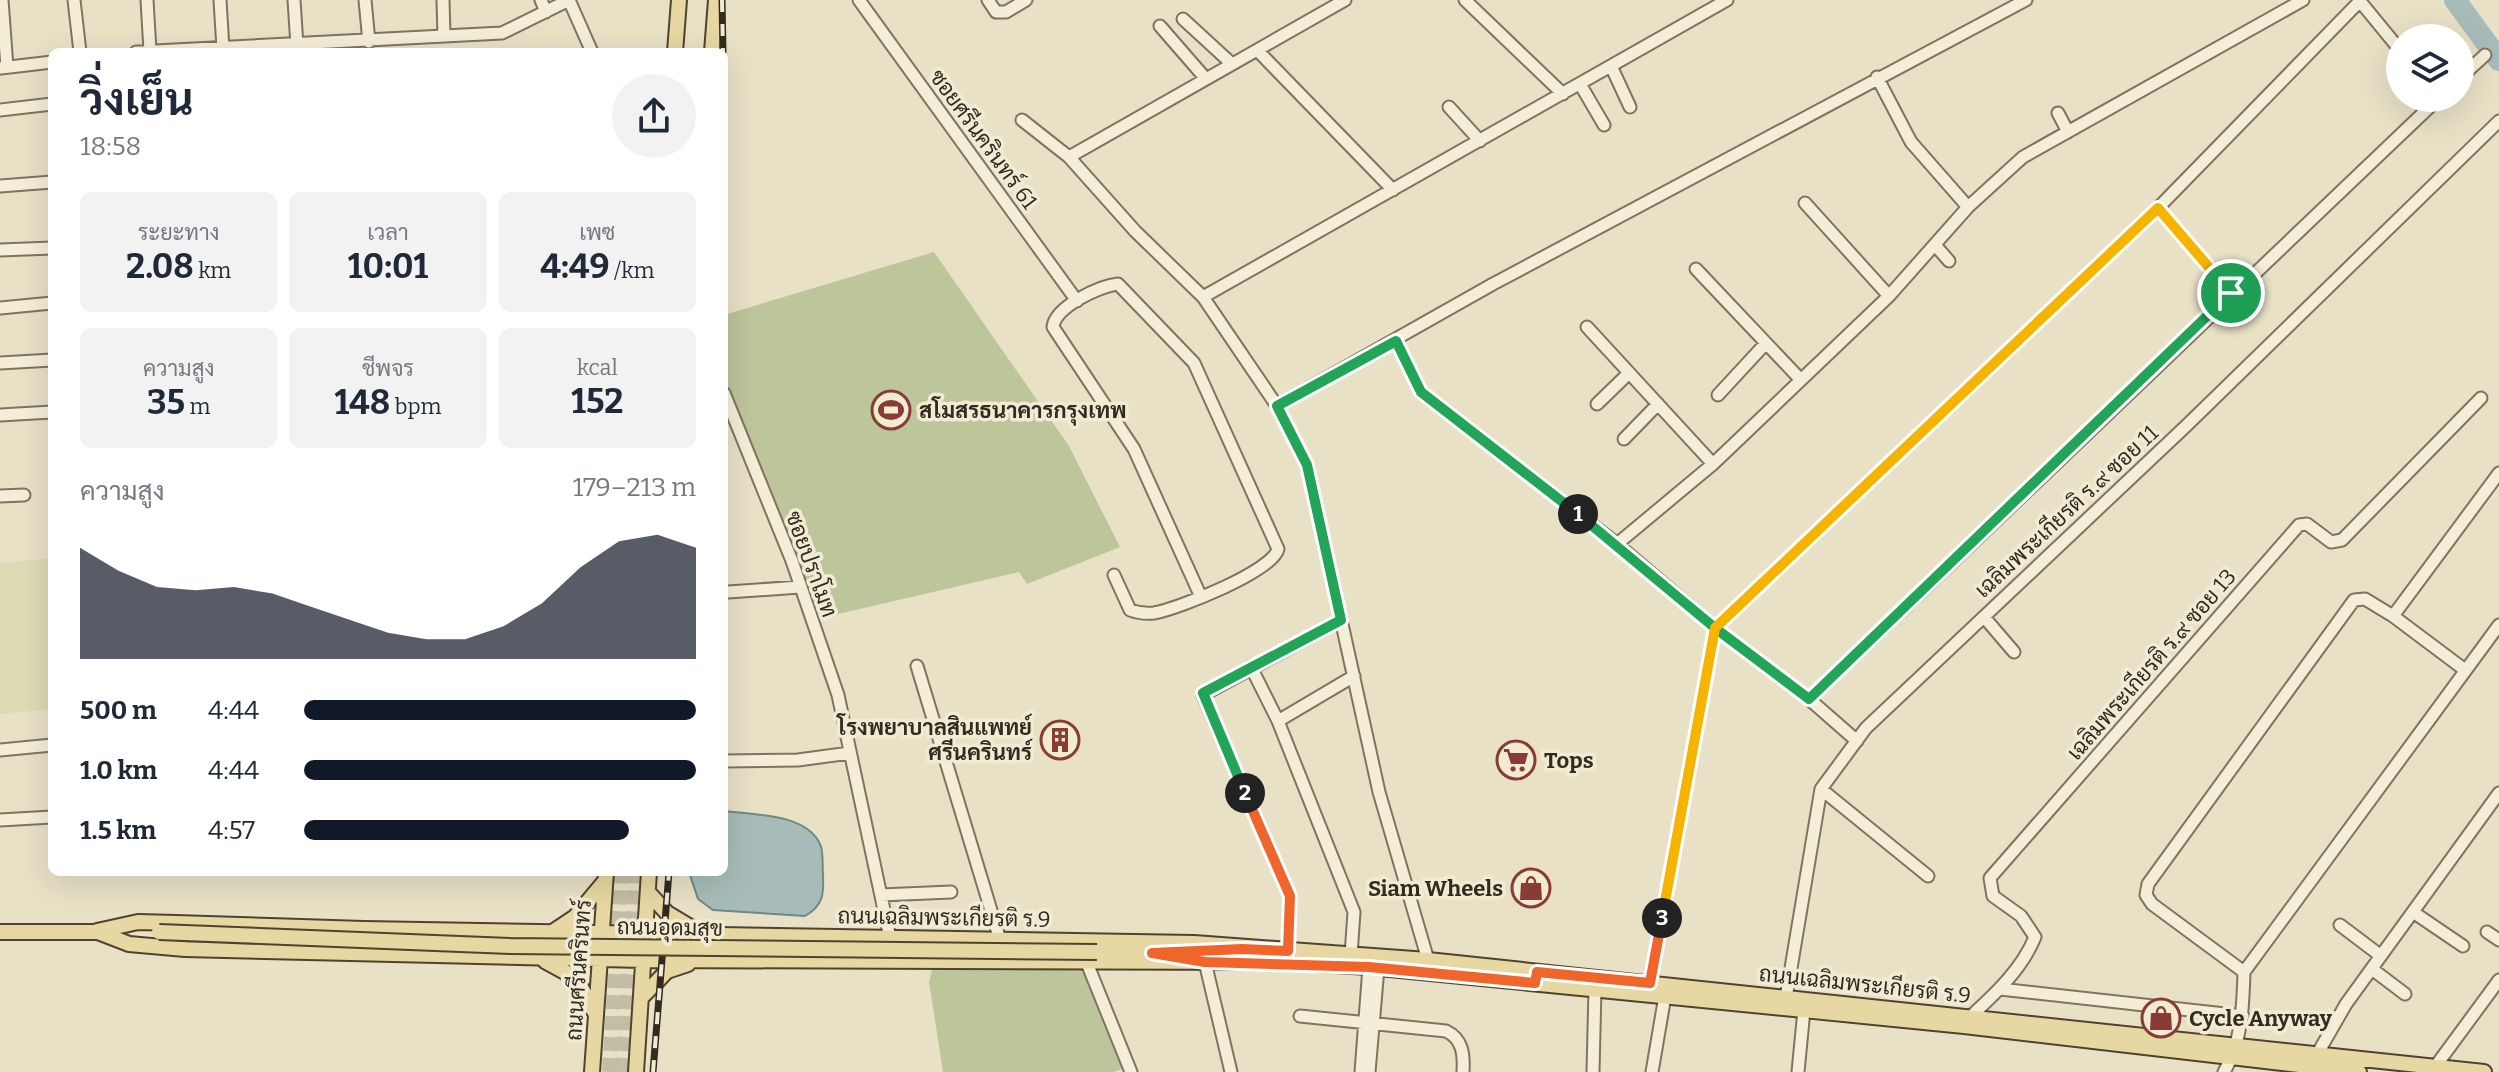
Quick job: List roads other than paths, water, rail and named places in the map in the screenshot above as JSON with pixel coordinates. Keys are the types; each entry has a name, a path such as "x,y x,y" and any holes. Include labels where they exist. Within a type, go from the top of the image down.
{"main road":[{"path":"675,48 679,0"},
{"path":"712,48 716,0"},
{"path":"551,933 583,910 606,876"},
{"name":"ถนนศรีนครินทร์","path":"592,1072 606,876"},
{"path":"636,1072 649,876"},
{"path":"648,892 682,924 705,934"},
{"name":"ถนนอุดมสุข","path":"97,931 138,922 645,934"},
{"path":"431,955 440,951 444,944 443,939 432,930"},
{"name":"ถนนอุดมสุข","path":"97,931 129,944 185,949 643,960"},
{"name":"ถนนอุดมสุข","path":"0,932 159,932 525,946 1092,957"},
{"name":"ถนนเฉลิมพระเกียรติ ร.9","path":"645,934 1194,943 1242,949 1428,960 1469,971"},
{"path":"752,935 741,939 734,948 740,957 752,961"},
{"name":"ถนนเฉลิมพระเกียรติ ร.9","path":"643,960 1092,957 1242,949"},
{"name":"ถนนเฉลิมพระเกียรติ ร.9","path":"1152,953 1205,962"},
{"name":"ถนนเฉลิมพระเกียรติ ร.9","path":"1092,957 1469,971 1649,989 1786,998 1813,1007"},
{"path":"534,958 576,978 596,1015"},
{"path":"641,998 667,971 696,961"},
{"name":"ถนนเฉลิมพระเกียรติ ร.9","path":"1536,978 1595,989 1649,989 1665,996 1901,1015 2233,1051 2277,1068 2312,1064 2435,1067 2484,1072"},
{"name":"ถนนเฉลิมพระเกียรติ ร.9","path":"1901,1015 1970,1017 2233,1051 2359,1072"}],"street":[{"path":"2,0 4,68 48,62"},
{"path":"74,0 80,48"},
{"path":"147,0 150,48"},
{"path":"220,0 223,48"},
{"path":"294,0 297,46"},
{"path":"365,0 369,42"},
{"path":"443,0 444,36"},
{"path":"541,0 546,12"},
{"path":"248,48 502,33 569,0 590,48"},
{"name":"ซอยศรีนครินทร์ 61","path":"859,0 1077,301"},
{"path":"988,0 996,12 1006,12 1026,0"},
{"path":"1069,157 1345,0"},
{"path":"1465,0 1563,94"},
{"path":"1203,297 1727,0"},
{"path":"1277,406 1493,284 2026,0"},
{"path":"1617,544 1713,464 1889,296 1968,207 2023,157 2303,0"},
{"path":"1649,989 1715,628 2158,208 2360,0 2386,32"},
{"path":"1183,19 1232,64"},
{"path":"1160,26 1206,79"},
{"path":"1257,50 1393,190"},
{"path":"2474,65 2485,55"},
{"path":"1611,66 1630,107"},
{"path":"1877,77 1911,142 1968,207"},
{"path":"1580,84 1604,125"},
{"path":"0,110 48,104"},
{"path":"1449,107 1480,141"},
{"path":"1809,699 2424,112"},
{"path":"2058,113 2068,132"},
{"path":"1022,120 1069,157 1135,231 1203,297 1277,406 1307,465 1379,792 1428,960"},
{"name":"เฉลิมพระเกียรติ ร.๙ ซอย 11","path":"1786,998 1821,789 1866,728 2499,121"},
{"path":"0,186 48,182"},
{"path":"1805,203 1889,296"},
{"path":"2158,208 2231,293"},
{"path":"1935,245 1949,261"},
{"path":"0,250 48,248"},
{"path":"1696,269 1801,380"},
{"path":"1114,575 1130,610 1141,614 1156,613 1201,597 1273,560 1278,549 1194,363 1118,284 1077,301 1057,315 1053,327 1134,449 1201,597"},
{"path":"0,308 48,303"},
{"path":"1587,327 1713,464"},
{"path":"1396,341 1421,392 1617,544 1715,628 1809,699 1857,741"},
{"path":"1718,395 1766,343"},
{"path":"0,363 48,360"},
{"path":"1597,404 1629,373"},
{"name":"เฉลิมพระเกียรติ ร.๙ ซอย 13","path":"1970,1017 2000,989 2029,952 2035,937 2021,916 1993,896 1990,878 2299,525 2307,524 2331,542 2342,540 2481,398"},
{"name":"ซอยปราโมท","path":"728,403 800,587 838,695 890,938"},
{"path":"1624,439 1658,404"},
{"path":"0,415 48,412"},
{"path":"2393,616 2499,473"},
{"path":"0,496 24,495"},
{"path":"728,592 800,587"},
{"path":"2244,972 2152,904 2146,895 2148,884 2354,600 2365,599 2393,616 2465,670"},
{"path":"1984,617 2014,652"},
{"path":"1288,951 1290,896 1203,693 1341,620"},
{"path":"2224,1072 2243,1016 2244,972 2499,625"},
{"path":"917,666 1000,940"},
{"path":"1251,667 1278,721 1354,912 1351,955"},
{"path":"1278,721 1354,676"},
{"path":"0,750 48,745"},
{"path":"728,761 798,760 850,753"},
{"path":"1821,789 1928,876"},
{"path":"2312,1064 2372,969 2499,793"},
{"path":"0,820 48,817"},
{"path":"881,895 951,892"},
{"path":"2413,912 2463,946"},
{"path":"2340,925 2381,956"},
{"path":"2487,932 2499,940"},
{"path":"1092,957 1131,1072"},
{"path":"1205,962 1231,1072"},
{"path":"1361,1072 1374,968"},
{"path":"2372,969 2405,994"},
{"path":"2435,1067 2499,980"},
{"path":"1593,1072 1595,989"},
{"path":"2000,989 2243,1016"},
{"path":"1652,1072 1665,996"},
{"path":"1798,1072 1813,1007"},
{"path":"1300,1016 1452,1034 1464,1056 1463,1072"},
{"path":"1369,1024 1369,1072"}],"waterway":[{"path":"2455,0 2499,60"}],"tunnel":[{"path":"609,1072 621,876"},
{"path":"622,1072 635,876"}],"railway":[{"path":"722,0 723,48"},
{"path":"653,1072 669,876"}],"place":[{"name":"สโมสรธนาคารกรุงเทพ","path":"891,410"},
{"name":"โรงพยาบาลสินแพทย์ ศรีนครินทร์","path":"1060,740"},
{"name":"Tops","path":"1516,760"},
{"name":"Siam Wheels","path":"1531,888"},
{"name":"Cycle Anyway","path":"2161,1018"}]}
